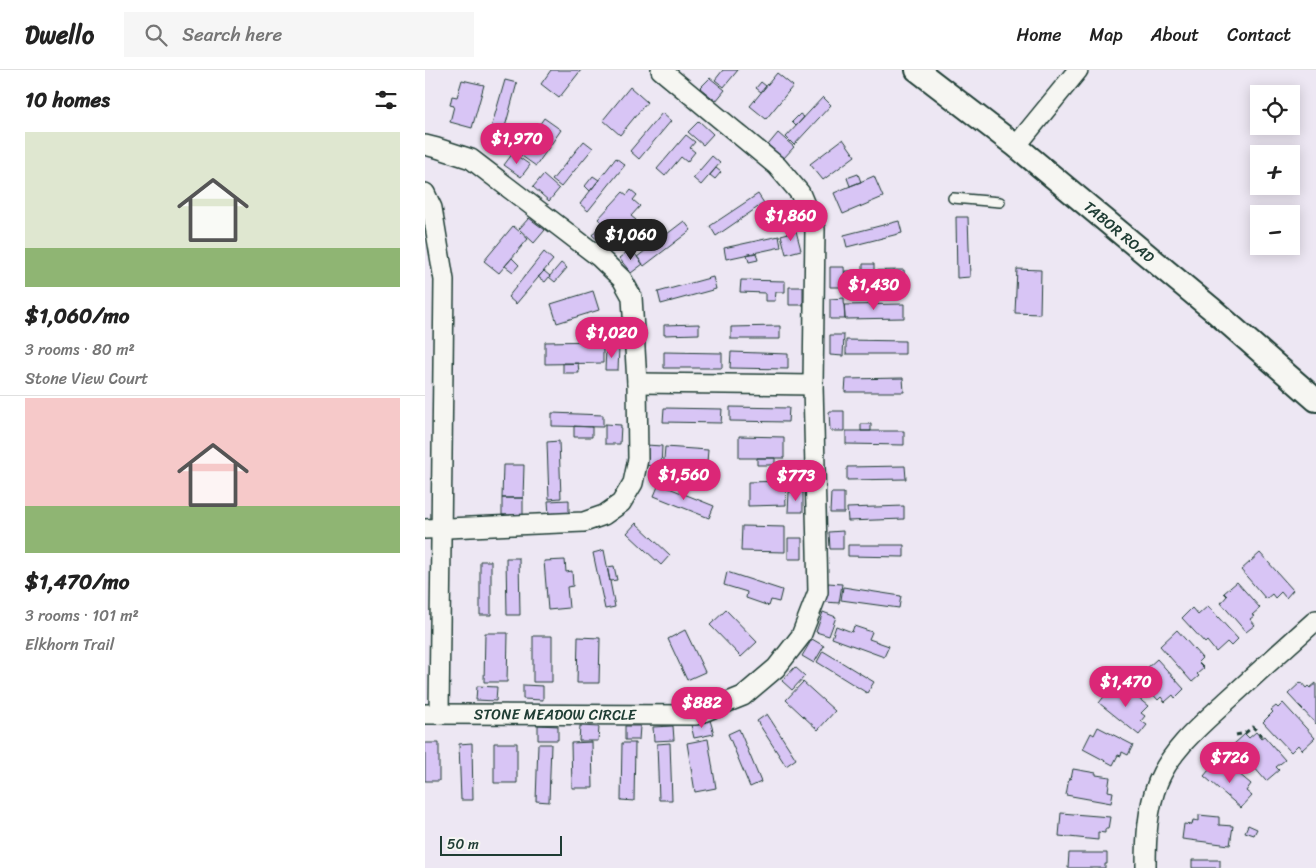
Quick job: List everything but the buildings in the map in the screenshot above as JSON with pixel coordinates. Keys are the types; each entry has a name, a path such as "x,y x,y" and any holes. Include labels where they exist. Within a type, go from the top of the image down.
{"street":[{"name":"STONE MEADOW CIRCLE","path":"432,714 696,715 743,696 776,668 801,636 818,592 813,385 815,229 800,193 777,166 661,70"},
{"name":"TABOR ROAD","path":"917,70 1016,146 1212,309 1316,400"},
{"path":"1016,146 1078,70"},
{"path":"425,145 471,159 599,257 622,279 632,297 637,384 638,459 633,484 621,503 604,515 584,522 433,529"},
{"path":"425,193 431,208 444,280 433,529 432,714"},
{"path":"637,384 813,385"},
{"path":"1146,868 1149,814 1158,783 1175,752 1195,729 1316,620"}],"lane":[{"path":"953,198 1000,202"}],"path":[{"path":"1236,735 1245,733 1253,727 1263,737"}]}
